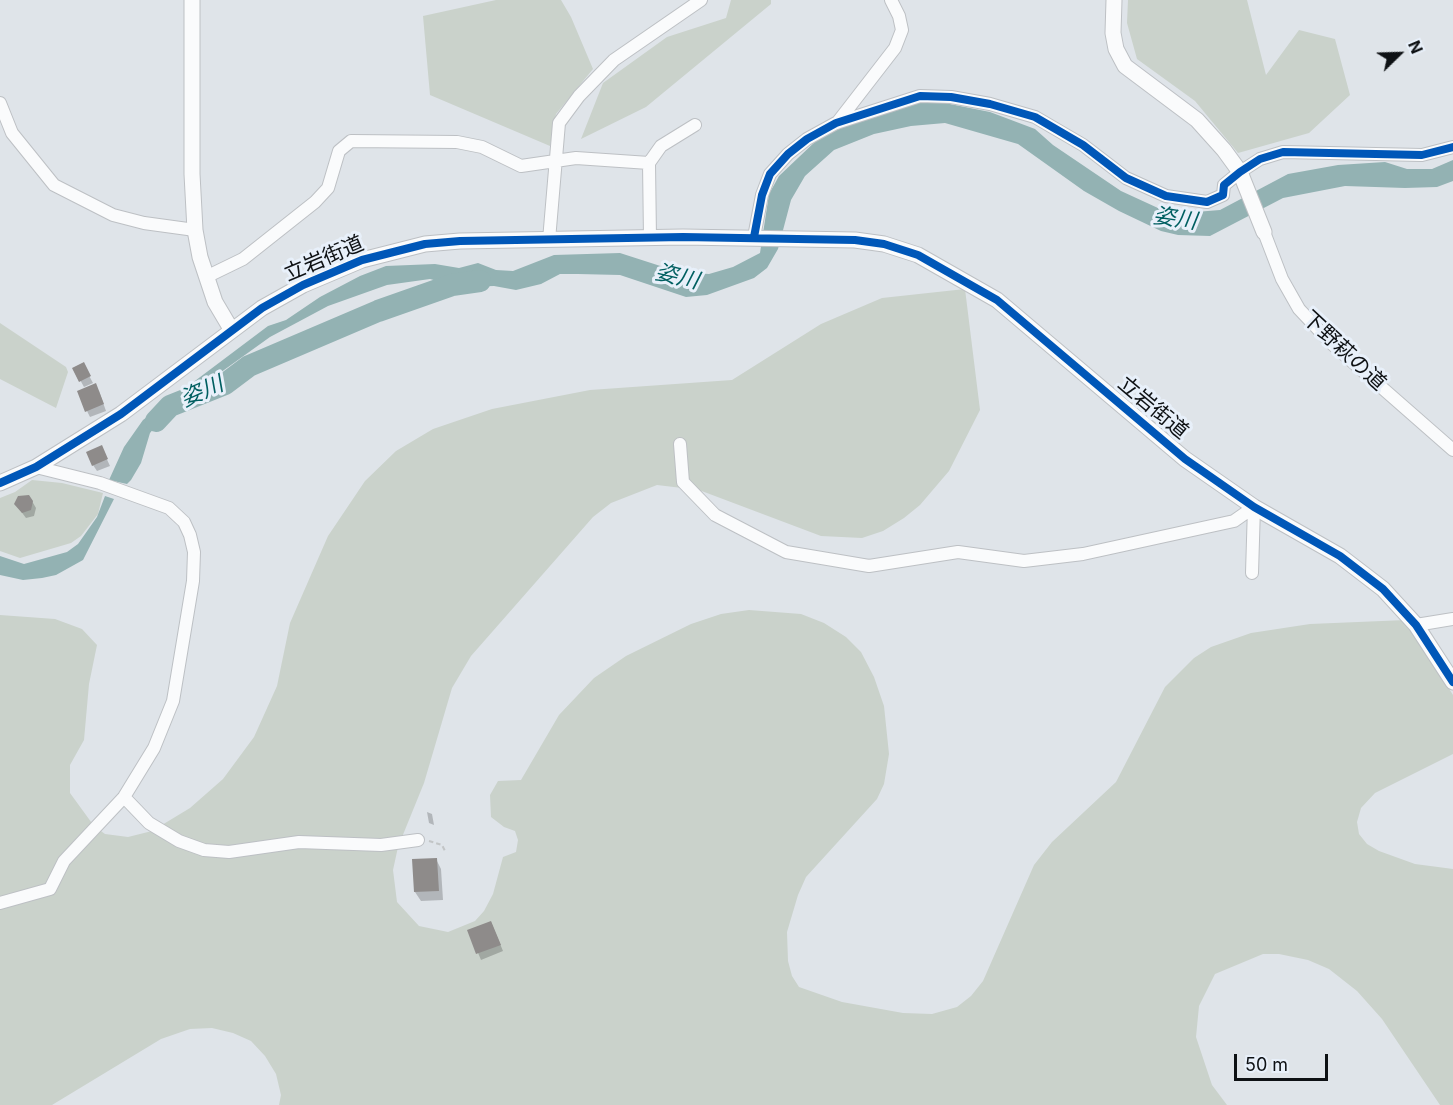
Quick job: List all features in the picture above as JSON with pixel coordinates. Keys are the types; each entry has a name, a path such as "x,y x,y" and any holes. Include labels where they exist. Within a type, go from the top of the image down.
{"street":[{"path":"192,0 192,174 195,230 206,277 215,302 231,329"},
{"path":"549,240 559,123 579,96 614,60 701,0"},
{"path":"836,123 895,48 902,30 899,16 891,0"},
{"path":"1114,0 1112,15 1114,41 1125,66 1197,120 1240,172 1248,187 1264,232"},
{"path":"754,237 762,195 770,174 807,139 836,123 920,96 951,97 990,104 1035,117 1083,145 1126,178 1166,196 1207,202 1223,195 1224,184 1240,172 1260,159 1283,152 1422,155 1453,147"},
{"path":"0,103 12,133 54,185 113,215 144,223 195,230"},
{"path":"650,238 649,162 661,146 695,125"},
{"path":"206,277 243,259 315,202 328,188 339,151 351,141 457,142 482,147 521,166 576,158 649,162"},
{"name":"下野萩の道","path":"1264,232 1282,279 1299,309 1331,343 1453,450"},
{"name":"立岩街道","path":"0,483 36,467 121,414 231,329 303,285 362,260 425,244 754,237 855,240 884,244 918,255 997,300 1185,459 1254,507 1340,556 1383,589 1416,625 1453,682"},
{"path":"680,444 683,482 715,515 786,552 869,566 958,552 1024,561 1083,554 1234,522 1254,507"},
{"path":"0,903 50,889 64,861 124,797 154,748 173,701 193,581 194,552 190,535 177,514 169,508 100,483 36,467"},
{"path":"1252,573 1254,507"},
{"path":"1416,625 1453,619"},
{"path":"124,797 149,823 179,841 204,850 229,852 298,842 381,845 418,840"}],"path":[{"path":"418,840 442,845 445,851"}],"shaded area":[{"path":"496,0 561,0 571,17 593,69 556,114 550,146 430,95 423,16"},
{"path":"731,0 771,0 771,4 646,107 581,139 603,83 667,37 726,18"},
{"path":"1128,0 1247,0 1266,75 1299,30 1335,39 1350,95 1309,133 1238,153 1195,101 1137,59 1127,23"},
{"path":"965,289 980,410 949,471 920,505 883,531 862,538 821,536 699,490 657,485 611,503 593,517 471,656 452,688 424,783 398,847 393,870 397,902 419,926 448,932 475,921 484,911 493,894 503,857 516,852 518,840 515,831 504,827 491,817 490,795 498,781 521,780 559,715 594,678 626,656 691,624 721,614 749,610 801,614 824,623 846,637 861,652 874,677 884,706 889,754 884,784 877,799 806,877 798,895 787,932 788,961 792,976 799,987 842,1002 903,1013 932,1014 957,1007 971,996 983,981 1034,865 1052,842 1116,782 1165,687 1194,658 1211,647 1251,633 1310,624 1406,620 1453,695 1453,754 1375,793 1361,808 1357,822 1359,834 1367,844 1379,851 1415,864 1453,869 1453,1105 1440,1105 1382,1019 1357,991 1329,969 1308,960 1279,954 1263,954 1215,974 1199,1006 1196,1037 1212,1085 1227,1105 279,1105 281,1095 276,1074 265,1056 251,1041 233,1033 212,1028 190,1029 161,1039 52,1105 0,1105 0,615 55,619 82,629 97,645 89,684 84,740 70,765 70,793 94,826 105,834 128,837 152,831 190,808 223,779 254,737 277,686 290,623 328,536 365,481 396,451 433,429 492,409 590,390 732,380 821,324 882,298"},
{"path":"0,323 66,367 68,372 56,408 0,379"},
{"path":"32,480 62,483 103,493 98,514 81,536 71,543 20,558 0,551 0,498 15,492"}],"water":[{"path":"940,102 990,112 1035,129 1053,145 1121,191 1171,214 1220,210 1288,174 1338,165 1385,162 1407,169 1432,169 1453,160 1453,181 1437,187 1345,186 1283,198 1210,236 1178,235 1161,231 1119,211 1084,191 1018,144 945,123 911,126 874,134 834,150 805,176 791,200 778,249 767,268 754,278 707,295 686,297 620,275 560,274 541,284 516,290 494,286 459,287 430,279 387,285 328,306 270,337 171,408 150,433 141,463 127,484 109,480 124,447 143,420 268,326 286,320 320,297 360,276 386,266 435,264 459,268 478,263 496,270 513,271 554,255 620,253 679,272 709,274 733,267 760,253 769,194 779,176 818,139 858,120 910,103"},
{"path":"105,496 114,499 83,560 56,575 42,578 23,580 0,575 0,556 24,564 67,552 78,544 97,517"}],"building":[{"path":"84,362 91,376 79,382 72,368"},
{"path":"96,383 104,404 85,412 77,391"},
{"path":"102,445 108,459 92,466 86,452"},
{"path":"29,495 33,501 31,510 22,513 14,504 18,496"},
{"path":"437,858 439,891 414,892 412,859"},
{"path":"491,921 501,945 476,954 467,930"}],"waterway":[{"name":"姿川","path":"156,421 170,406 225,384 249,366 378,311 452,285 480,281"}],"cycle path":[{"path":"754,237 762,195 770,174 788,154 807,139 836,123 920,96 951,97 990,104 1035,117 1083,145 1126,178 1166,196 1207,202 1223,195 1224,185 1240,172 1260,159 1283,152 1422,155 1453,147"},
{"path":"0,483 36,467 121,414 262,308 303,285 362,260 425,244 460,241 683,237 855,240 884,244 918,255 997,300 1185,459 1254,507 1340,556 1383,589 1416,625 1453,682"}]}
